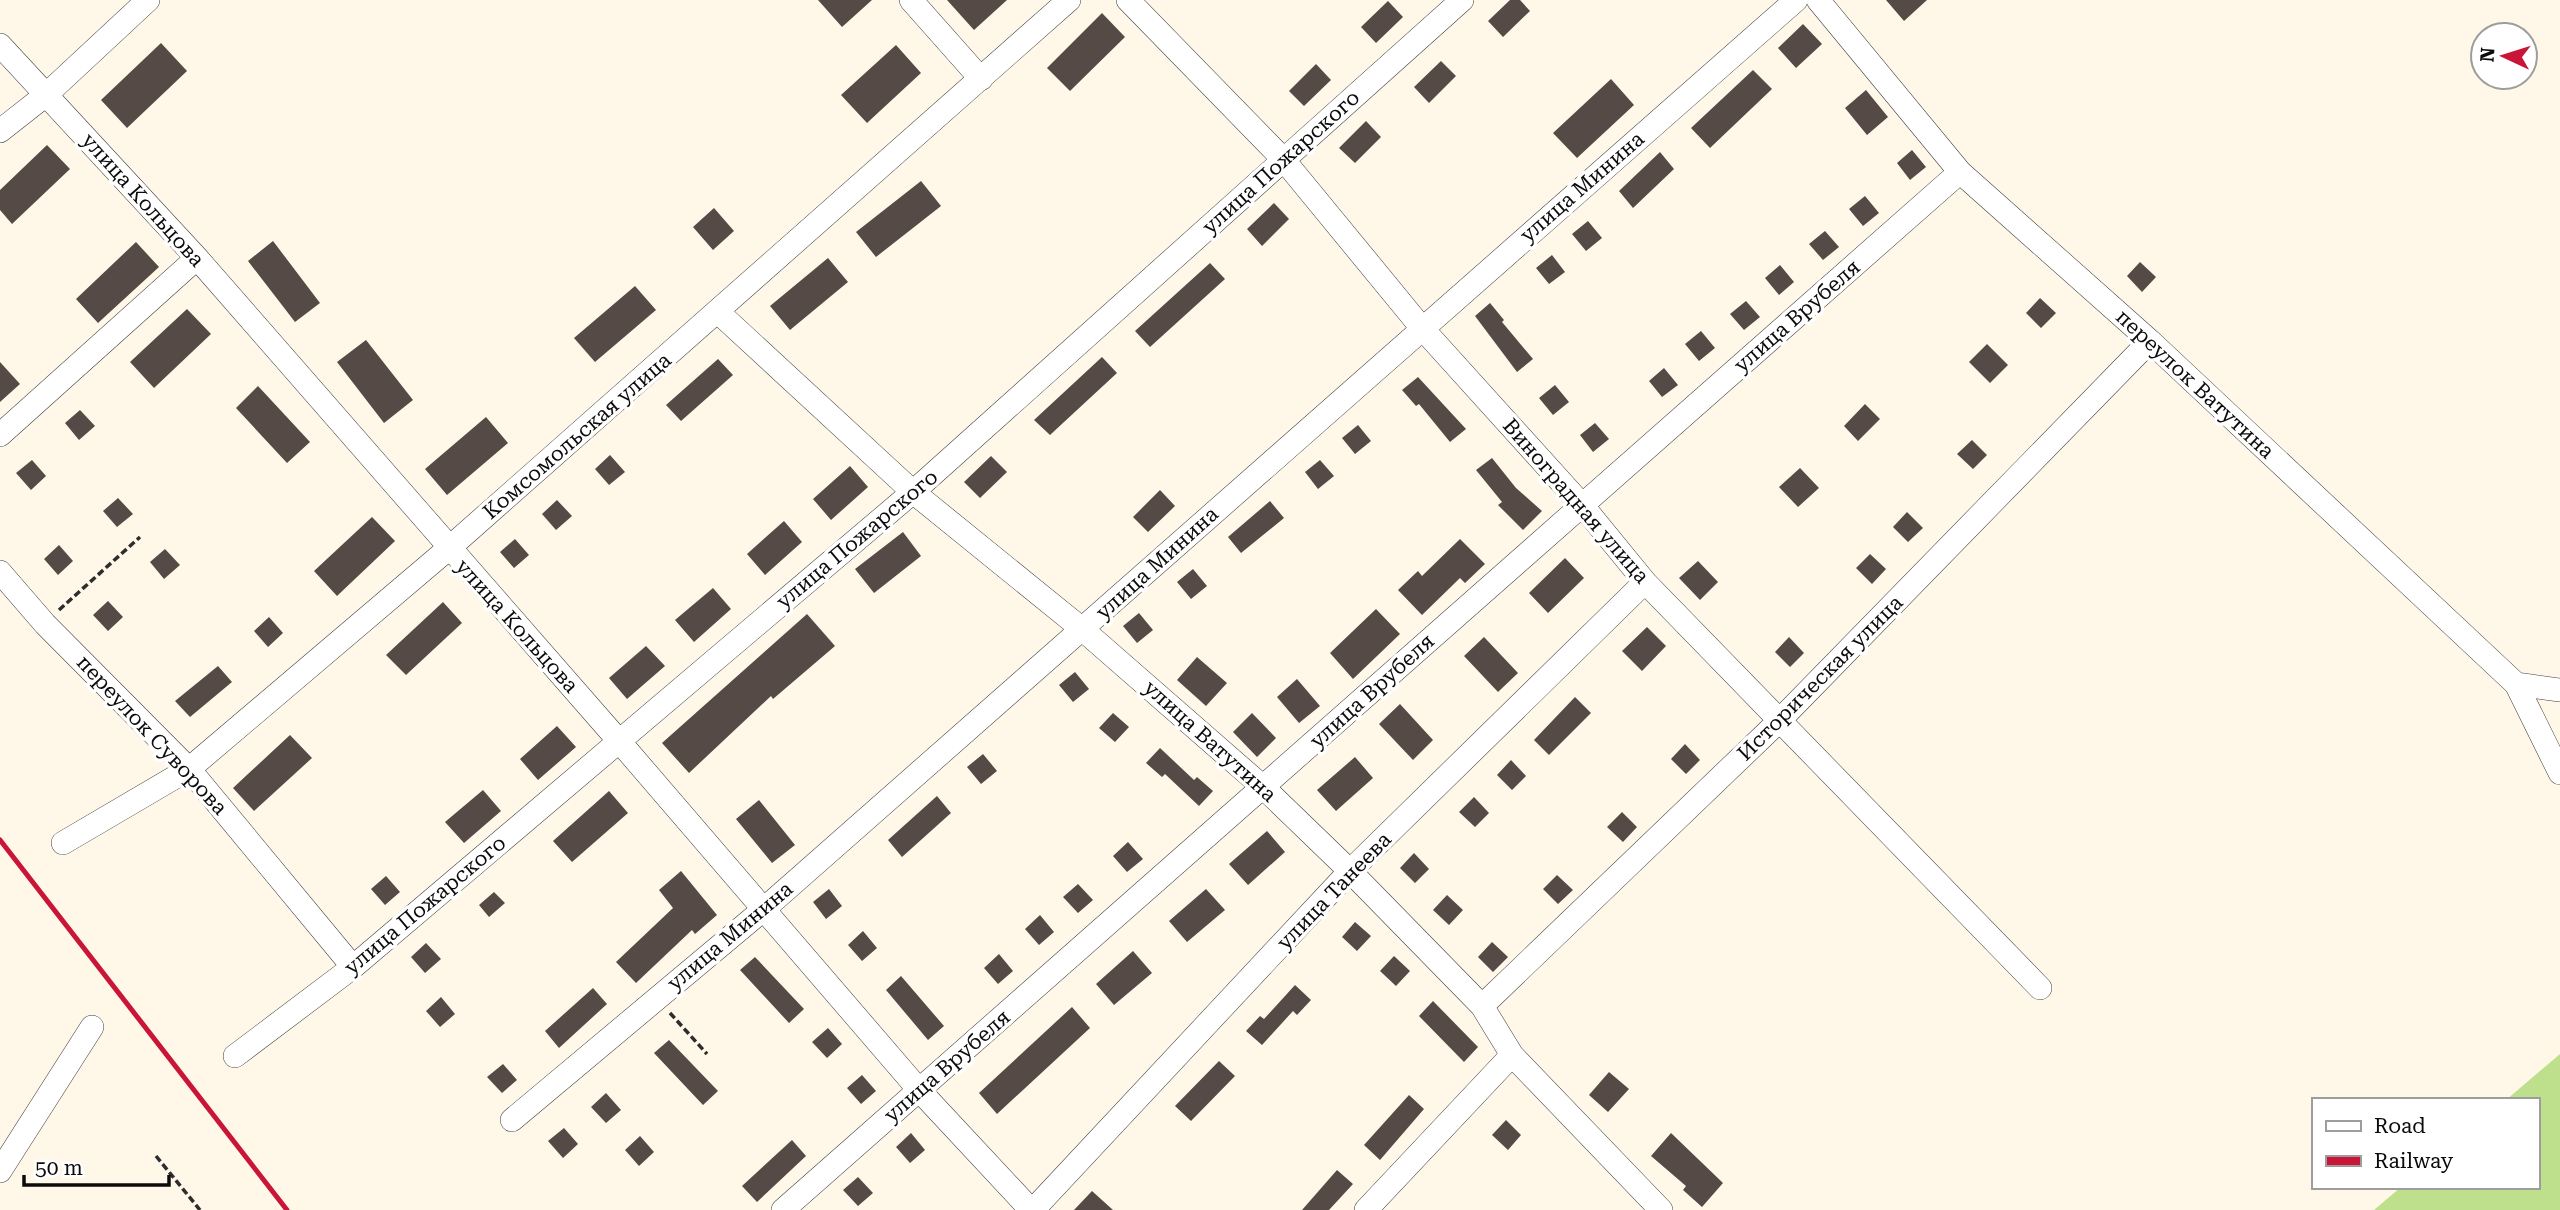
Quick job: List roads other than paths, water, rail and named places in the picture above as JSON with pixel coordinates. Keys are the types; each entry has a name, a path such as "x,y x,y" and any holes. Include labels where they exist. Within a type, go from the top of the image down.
{"street":[{"path":"0,131 47,94 148,0"},
{"path":"911,0 981,79"},
{"name":"Комсомольская улица","path":"63,843 189,769 448,549 1069,0"},
{"name":"Виноградная улица","path":"1128,0 1283,159 1421,327 1582,505 1645,582 2040,988"},
{"name":"улица Пожарского","path":"234,1056 353,967 913,492 1462,0"},
{"name":"улица Минина","path":"512,1119 764,909 1421,327 1796,0"},
{"name":"переулок Ватутина","path":"1818,0 1960,172 2150,341 2516,684 2560,774"},
{"name":"улица Кольцова","path":"0,45 197,258 448,549 619,741 920,1091 1032,1210"},
{"name":"улица Врубеля","path":"783,1210 1960,172"},
{"path":"0,435 197,258"},
{"name":"улица Ватутина","path":"718,312 913,492 1082,629 1263,787 1350,871 1482,1006 1512,1055 1656,1208"},
{"name":"Историческая улица","path":"1482,1006 1779,722 2150,341"},
{"name":"переулок Суворова","path":"0,572 45,624 189,769 353,967"},
{"name":"улица Танеева","path":"1032,1210 1350,871 1645,582"},
{"path":"2516,684 2560,690"},
{"path":"0,1171 92,1027"},
{"path":"1366,1210 1512,1055"}],"railway":[{"path":"0,840 287,1210"}]}
